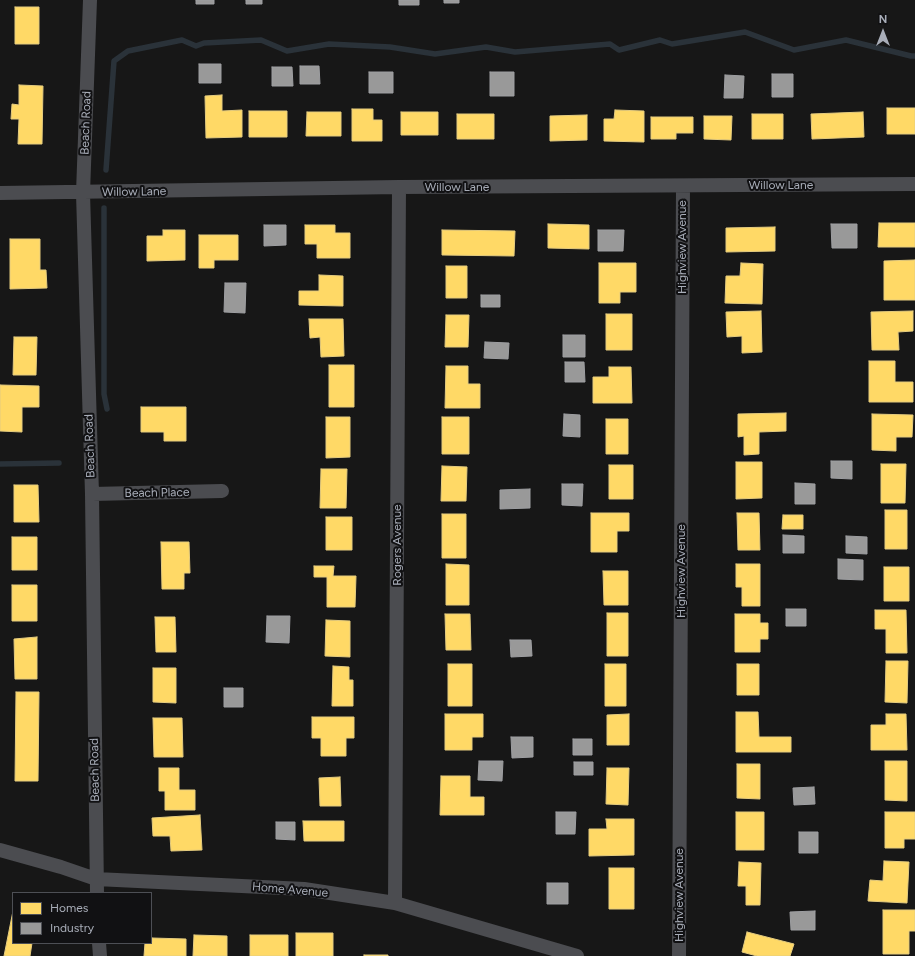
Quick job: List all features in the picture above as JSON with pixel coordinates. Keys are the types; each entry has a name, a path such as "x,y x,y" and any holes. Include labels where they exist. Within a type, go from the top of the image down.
{"street":[{"name":"Beach Road","path":"90,0 83,193 92,494 96,886"},
{"name":"Willow Lane","path":"0,193 915,184"},
{"name":"Highview Avenue","path":"679,956 683,186"},
{"name":"Rogers Avenue","path":"395,903 399,188"},
{"name":"Beach Place","path":"92,494 222,491"},
{"name":"Home Avenue","path":"0,850 61,867 96,886 304,889 395,903 577,956"},
{"path":"99,944 100,956"}],"building: Homes":[{"path":"15,7 39,7 39,44 15,44"},
{"path":"19,85 43,86 42,144 18,144 19,119 11,119 12,104 19,105"},
{"path":"222,95 222,111 242,110 242,137 206,138 205,96"},
{"path":"887,108 915,108 915,134 887,134"},
{"path":"352,109 373,109 373,120 382,120 382,141 352,141"},
{"path":"615,110 644,111 644,142 604,141 604,119 614,119"},
{"path":"249,111 287,111 287,137 249,137"},
{"path":"307,112 341,112 341,136 306,136"},
{"path":"401,112 438,112 438,135 401,135"},
{"path":"863,112 864,137 812,139 811,114"},
{"path":"457,114 494,114 494,139 457,139"},
{"path":"752,114 783,114 783,139 752,139"},
{"path":"587,115 587,140 550,141 550,116"},
{"path":"704,116 732,116 731,140 704,139"},
{"path":"651,117 693,117 693,133 676,133 676,139 651,139"},
{"path":"879,223 915,223 915,247 878,247"},
{"path":"548,224 589,225 589,249 548,248"},
{"path":"305,225 335,225 335,233 350,233 350,258 317,258 317,244 305,244"},
{"path":"775,227 775,251 726,252 726,228"},
{"path":"163,230 185,230 185,260 147,261 147,236 163,236"},
{"path":"442,230 515,231 514,256 442,255"},
{"path":"199,235 238,235 238,260 214,260 214,268 199,268"},
{"path":"10,239 40,239 40,270 46,270 47,288 10,289"},
{"path":"915,260 915,300 884,300 884,261"},
{"path":"599,263 636,263 636,292 620,292 620,303 599,303"},
{"path":"741,263 763,264 762,304 725,303 726,276 740,276"},
{"path":"446,266 467,266 467,298 446,298"},
{"path":"319,275 343,276 343,306 299,305 299,291 319,291"},
{"path":"761,311 762,352 742,353 742,336 727,337 726,312"},
{"path":"913,311 913,331 898,332 899,350 872,350 871,312"},
{"path":"606,314 632,314 632,350 606,350"},
{"path":"446,315 469,315 468,347 445,347"},
{"path":"309,319 343,319 344,356 321,357 320,337 310,338"},
{"path":"14,337 37,337 36,375 13,375"},
{"path":"869,361 895,361 895,382 913,382 913,402 869,402"},
{"path":"329,365 354,365 354,407 329,407"},
{"path":"446,366 468,366 468,384 480,384 480,408 445,408"},
{"path":"609,367 631,367 632,403 593,403 593,377 609,377"},
{"path":"0,385 39,386 39,407 22,407 22,432 0,431"},
{"path":"141,407 186,407 186,441 164,441 164,432 141,432"},
{"path":"786,413 786,431 759,432 759,454 744,455 744,436 738,437 738,414"},
{"path":"872,414 913,415 912,437 896,437 896,451 872,450"},
{"path":"326,417 350,417 350,457 326,458"},
{"path":"442,417 469,417 469,454 442,454"},
{"path":"606,419 628,419 628,454 606,454"},
{"path":"736,462 762,462 762,498 736,499"},
{"path":"881,464 906,464 905,503 881,503"},
{"path":"609,465 633,465 633,499 609,499"},
{"path":"442,466 467,467 466,501 441,501"},
{"path":"321,469 347,469 346,508 320,508"},
{"path":"14,485 38,485 39,522 14,522"},
{"path":"885,510 907,510 907,549 885,549"},
{"path":"591,513 629,513 629,531 617,531 617,552 591,552"},
{"path":"737,513 759,513 760,550 738,550"},
{"path":"442,514 466,514 466,558 442,558"},
{"path":"783,515 803,515 803,529 782,529"},
{"path":"326,517 352,517 352,550 326,550"},
{"path":"12,537 37,537 37,570 12,570"},
{"path":"161,542 189,542 190,573 184,573 184,589 162,589"},
{"path":"446,564 469,565 469,605 446,605"},
{"path":"736,564 760,564 760,606 742,606 742,587 736,587"},
{"path":"314,566 334,566 333,576 356,576 355,607 327,607 327,577 314,577"},
{"path":"884,567 909,567 909,601 884,601"},
{"path":"603,571 628,571 628,605 604,605"},
{"path":"12,585 37,585 37,621 12,621"},
{"path":"875,610 906,610 907,653 886,653 886,629 875,629"},
{"path":"607,613 628,613 628,656 607,656"},
{"path":"445,614 470,614 471,650 446,650"},
{"path":"735,614 760,614 760,623 768,623 768,639 760,639 760,652 735,652"},
{"path":"155,617 175,617 176,652 156,652"},
{"path":"326,620 350,621 350,657 325,656"},
{"path":"37,637 37,679 15,679 14,639"},
{"path":"886,661 908,661 907,703 885,702"},
{"path":"448,664 472,664 472,706 448,706"},
{"path":"605,664 626,664 626,706 605,706"},
{"path":"737,664 759,664 759,695 737,695"},
{"path":"333,666 349,667 349,680 353,680 353,706 332,706"},
{"path":"153,668 176,668 176,703 153,702"},
{"path":"16,692 39,692 38,781 15,781"},
{"path":"736,712 758,712 759,737 791,737 791,752 736,752"},
{"path":"445,714 483,714 483,737 472,737 472,750 445,750"},
{"path":"629,714 629,745 607,745 607,715"},
{"path":"886,714 906,714 907,750 871,750 871,725 886,725"},
{"path":"312,717 354,717 354,738 346,738 346,756 321,756 321,738 312,738"},
{"path":"153,718 182,718 183,757 154,757"},
{"path":"885,761 907,761 907,801 885,800"},
{"path":"737,764 760,764 760,799 737,798"},
{"path":"159,768 179,768 179,790 195,790 195,810 165,810 165,791 159,791"},
{"path":"607,768 629,768 628,805 606,804"},
{"path":"441,776 470,776 470,797 484,797 484,815 440,815"},
{"path":"340,777 341,806 320,806 319,778"},
{"path":"736,812 764,812 764,850 736,850"},
{"path":"885,812 915,812 915,839 904,839 904,848 885,848"},
{"path":"200,815 202,850 171,851 170,836 153,836 152,818"},
{"path":"606,819 634,819 634,855 589,856 589,829 607,829"},
{"path":"303,821 344,821 344,841 304,841"},
{"path":"884,861 909,862 907,903 868,901 870,880 883,881"},
{"path":"739,862 761,863 760,905 746,905 746,886 738,886"},
{"path":"609,868 634,868 634,909 609,909"},
{"path":"883,910 915,910 915,931 909,931 909,954 883,954"},
{"path":"12,916 12,944 32,944 30,956 4,956"},
{"path":"747,932 794,944 790,956 757,956 742,952"},
{"path":"296,933 333,933 333,956 296,956"},
{"path":"194,935 227,936 227,956 193,956"},
{"path":"250,935 288,935 288,956 250,956"},
{"path":"152,938 186,939 186,956 144,956 145,944 152,944"},
{"path":"388,955 388,956 364,956"}],"building: Industry":[{"path":"196,0 214,0 214,4 196,4"},
{"path":"246,0 262,0 262,4 246,4"},
{"path":"399,0 419,0 419,5 399,5"},
{"path":"444,0 459,0 459,3 444,3"},
{"path":"199,64 221,64 221,83 199,83"},
{"path":"300,66 319,66 320,84 300,84"},
{"path":"272,67 292,67 293,86 272,86"},
{"path":"369,72 393,72 393,93 369,93"},
{"path":"490,72 514,72 514,96 490,96"},
{"path":"772,74 793,74 793,97 772,97"},
{"path":"725,75 744,76 743,98 724,98"},
{"path":"831,224 857,224 857,248 832,248"},
{"path":"264,225 286,225 286,245 264,246"},
{"path":"598,230 624,230 623,251 598,251"},
{"path":"225,283 246,283 245,313 224,312"},
{"path":"481,295 500,295 500,307 481,307"},
{"path":"563,335 585,335 585,357 563,357"},
{"path":"485,342 509,343 508,359 484,358"},
{"path":"565,362 584,362 585,382 565,382"},
{"path":"564,414 580,415 580,437 563,436"},
{"path":"831,461 852,461 852,479 831,478"},
{"path":"795,483 815,484 815,504 795,504"},
{"path":"562,484 583,484 582,506 562,505"},
{"path":"530,489 530,508 500,509 500,490"},
{"path":"783,535 804,536 804,553 783,553"},
{"path":"846,536 867,537 867,554 846,553"},
{"path":"838,559 863,560 863,580 838,579"},
{"path":"786,609 806,609 806,626 786,626"},
{"path":"267,616 290,616 289,643 266,642"},
{"path":"510,640 531,640 532,656 511,657"},
{"path":"224,688 243,688 243,707 224,707"},
{"path":"511,737 533,737 533,757 512,758"},
{"path":"573,739 592,739 592,755 573,755"},
{"path":"479,761 503,761 502,781 478,780"},
{"path":"574,762 593,762 593,775 574,775"},
{"path":"814,787 815,804 794,805 793,788"},
{"path":"556,812 576,812 575,834 556,834"},
{"path":"276,822 295,822 295,840 276,839"},
{"path":"799,832 818,832 818,853 799,853"},
{"path":"547,883 568,883 568,904 547,904"},
{"path":"815,911 815,930 791,930 790,912"}],"waterway":[{"path":"106,170 114,61 128,51 182,40 196,46 204,43 261,40 287,51 329,44 390,47 435,54 486,47 515,52 610,44 619,50 660,40 672,44 745,32 794,50 846,40 915,56"},
{"path":"104,208 104,394 107,409"},
{"path":"0,464 59,463"}]}
